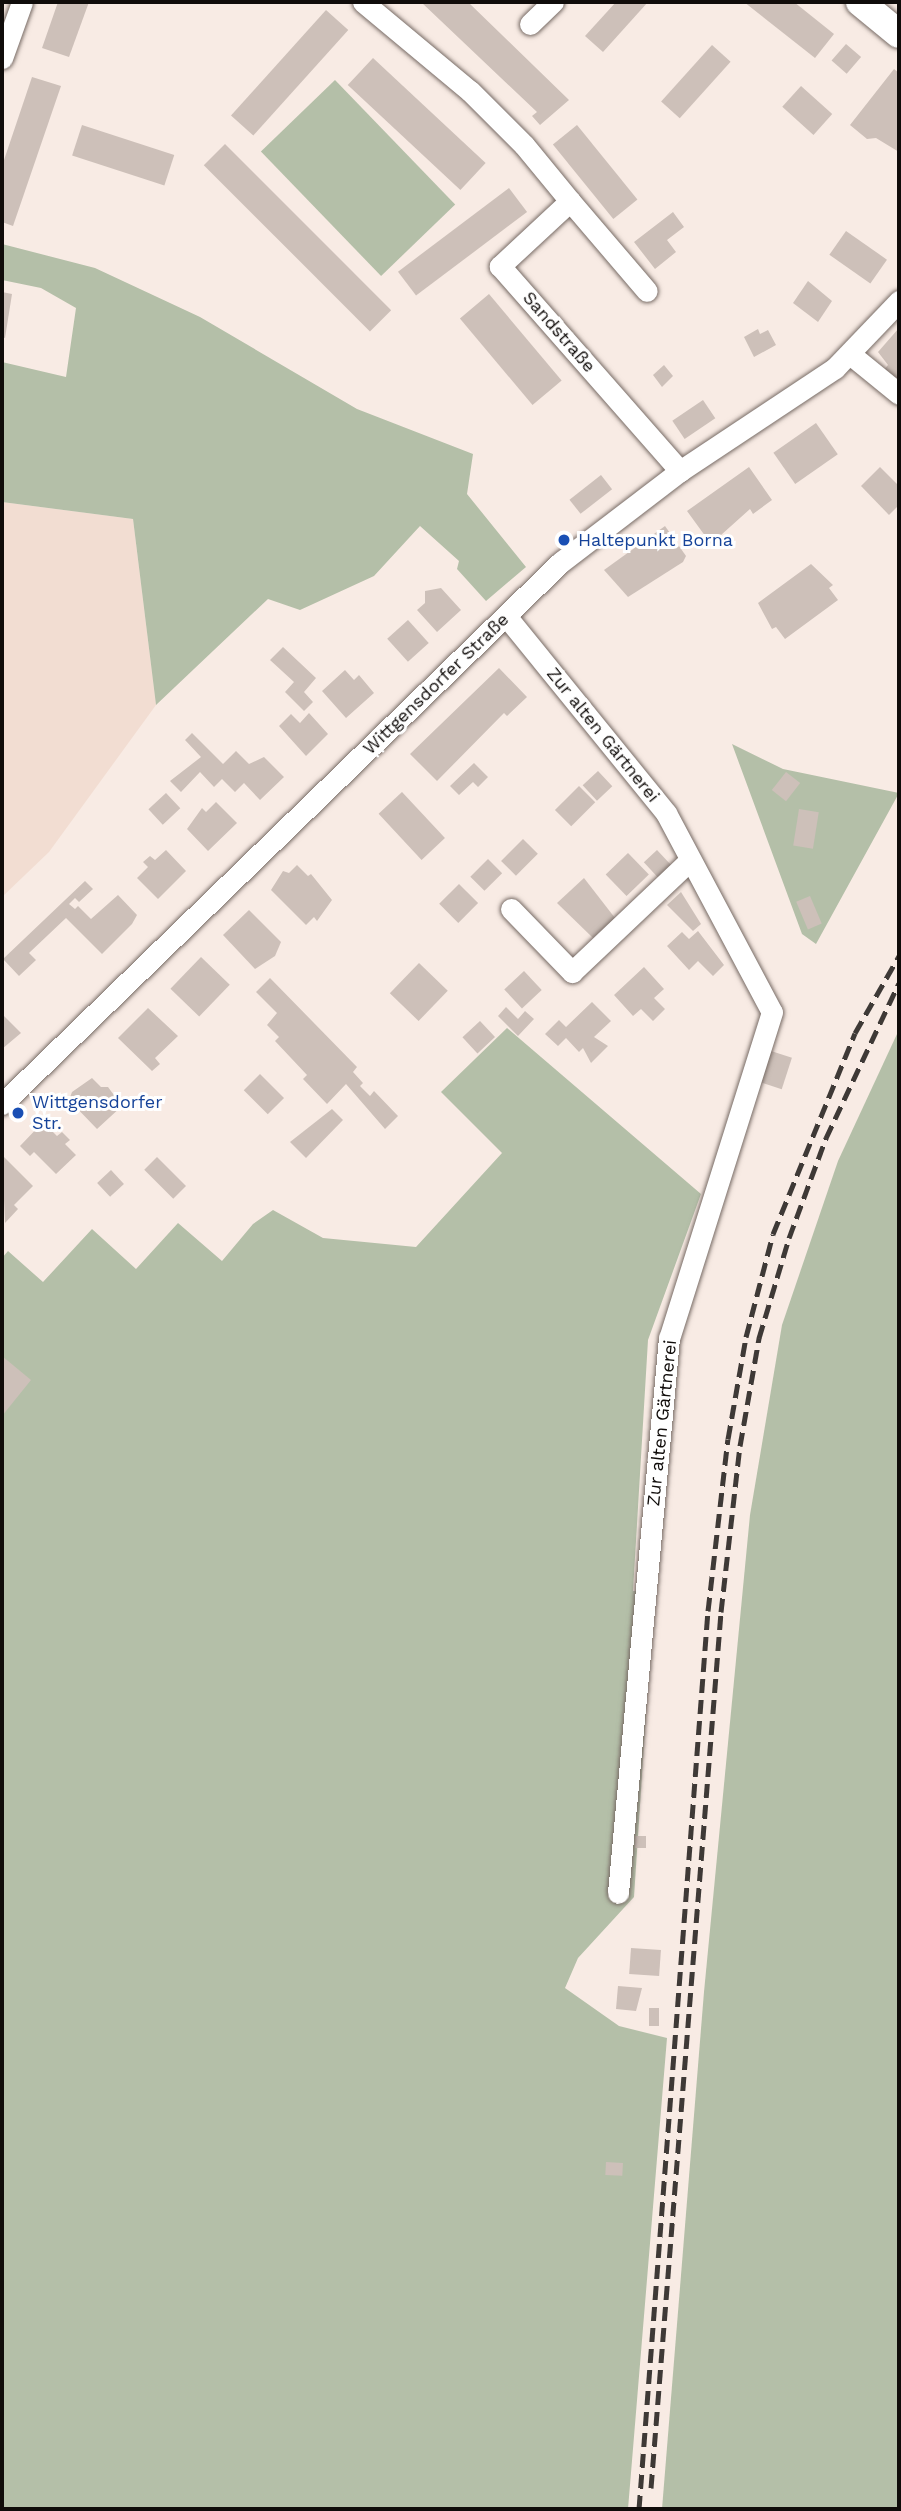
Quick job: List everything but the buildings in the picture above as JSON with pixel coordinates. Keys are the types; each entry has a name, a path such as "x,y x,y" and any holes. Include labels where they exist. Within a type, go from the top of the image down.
{"main road":[{"path":"860,2 899,34"}],"street":[{"path":"2,58 22,2"},
{"path":"363,2 470,91 524,145 647,291"},
{"path":"530,24 553,2"},
{"name":"Sandstraße","path":"570,201 500,265 680,471"},
{"name":"Wittgensdorfer Straße","path":"2,1104 561,562 680,471 850,354 899,301"},
{"path":"850,354 899,394"},
{"name":"Zur alten Gärtnerei","path":"506,616 666,813 772,1012 669,1338 618,1893"},
{"path":"512,909 572,972 690,860"}],"shaded area":[{"path":"2,502 133,519 156,705 49,852 2,897"}],"green space":[{"path":"335,80 455,204 381,276 261,152"},
{"path":"2,244 95,268 200,317 357,409 473,454 467,494 526,567 486,601 457,569 459,561 420,526 374,576 300,610 268,599 156,705 133,519 2,502 2,362 66,377 76,308 41,288 2,280"},
{"path":"732,744 783,769 899,793 816,944 802,934"},
{"path":"507,1028 701,1194 648,1340 633,1591 654,1591 634,1897 578,1958 565,1988 619,2026 667,2038 628,2509 2,2509 2,1258 8,1251 43,1282 92,1229 136,1269 178,1223 222,1261 253,1224 273,1210 323,1238 416,1247 502,1153 441,1092"},
{"path":"897,1034 899,2509 662,2509 704,1992 750,1515 782,1325 838,1161"}],"railway":[{"path":"639,2509 708,1611 728,1439 746,1337 773,1234 855,1033 899,956"},
{"path":"651,2488 721,1612 740,1446 759,1338 789,1238 826,1138 899,983"}],"place":[{"name":"Haltepunkt Borna","path":"564,540"},
{"name":"Wittgensdorfer Str.","path":"18,1113"}]}
